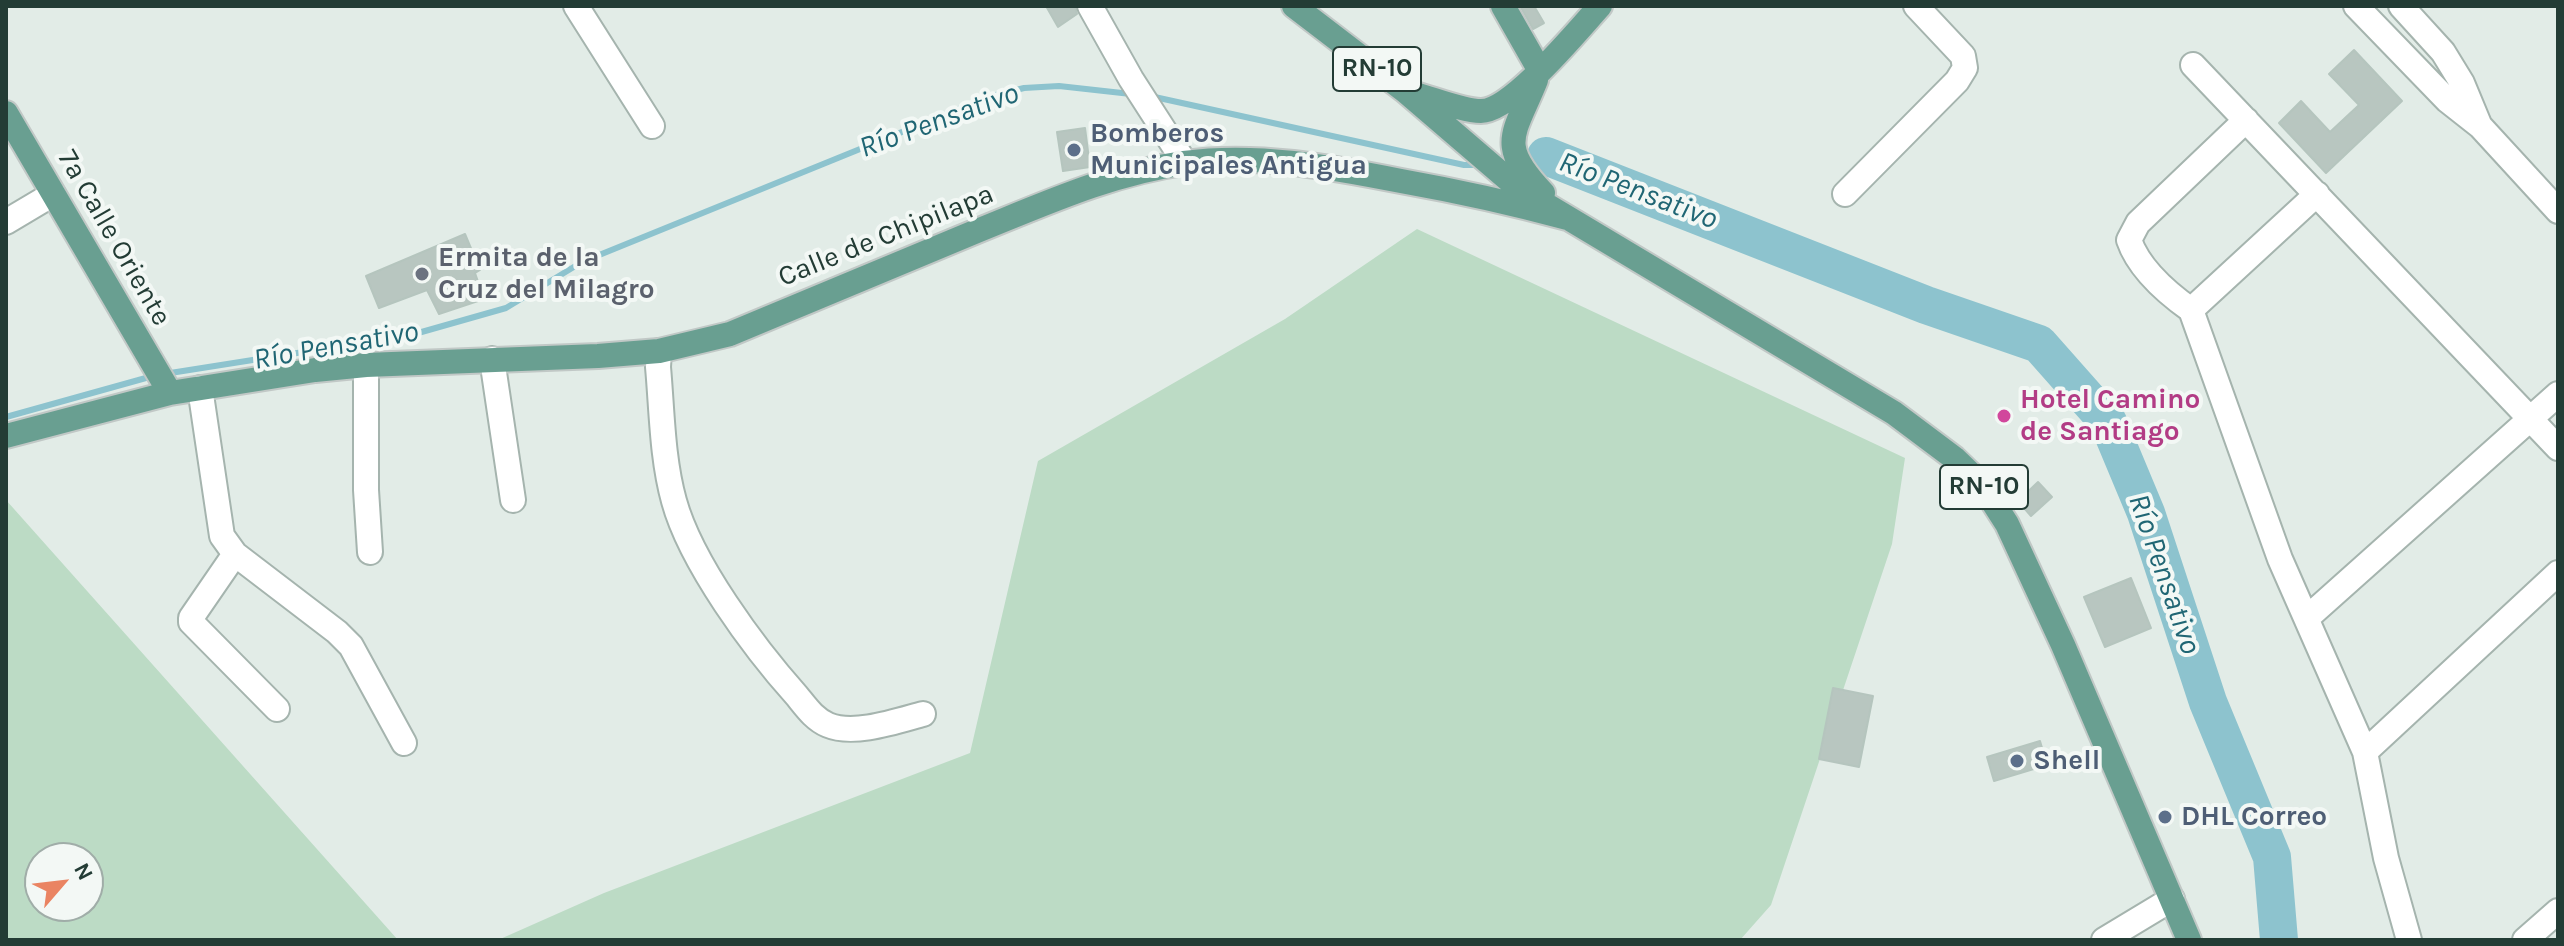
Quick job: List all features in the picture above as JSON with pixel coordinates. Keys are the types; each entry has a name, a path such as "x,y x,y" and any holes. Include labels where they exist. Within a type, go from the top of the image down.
{"main road":[{"name":"RN-10","path":"1294,6 1405,91 1518,188 1894,413 1954,458 1982,485 2014,537 2189,940"},
{"path":"1503,6 1540,71"},
{"path":"1405,91 1479,111 1494,109 1540,71 1600,6"},
{"name":"RN-10","path":"1540,71 1518,121 1516,159 1567,218"},
{"name":"7a Calle Oriente","path":"6,113 166,386"},
{"name":"Calle de Chipilapa","path":"6,436 102,411 196,377 209,378 211,386 366,365 598,356 691,345 730,334 1110,180 1185,163 1244,160 1302,164 1428,186 1567,218"}],"street":[{"path":"576,6 652,126"},
{"path":"1090,6 1131,79 1185,163"},
{"path":"1845,194 1957,81 1965,68 1963,56 1916,6"},
{"path":"2356,6 2431,85 2480,126 2558,211"},
{"path":"2401,6 2443,52 2462,83 2480,126"},
{"path":"2193,65 2558,448"},
{"path":"2246,120 2138,223 2129,240 2133,253 2148,272 2191,310 2280,559 2365,752 2386,858 2409,940"},
{"path":"6,222 53,194"},
{"path":"2191,310 2317,194"},
{"path":"659,351 668,480 682,526 711,578 767,663 816,718 828,725 840,728 874,727 923,714"},
{"path":"492,359 513,500"},
{"path":"366,365 366,490 370,552"},
{"path":"211,386 222,536 235,554 351,646 404,743"},
{"path":"2307,618 2558,394"},
{"path":"235,554 191,622 277,709"},
{"path":"2365,752 2558,573"},
{"path":"2104,940 2172,899"},
{"path":"2525,940 2555,920"}],"green space":[{"path":"1417,229 1905,458 1892,544 1771,905 1740,940 498,940 604,893 970,753 1038,461 1285,319"},
{"path":"6,500 398,940 6,940"}],"building":[{"path":"1046,6 1075,6 1077,14 1058,27"},
{"path":"1520,6 1534,6 1544,23 1533,29"},
{"path":"2354,50 2402,101 2326,173 2279,123 2301,101 2330,132 2359,105 2329,74"},
{"name":"Bomberos Municipales Antigua","path":"1085,128 1090,167 1063,171 1057,132"},
{"name":"Ermita de la Cruz del Milagro","path":"465,234 480,270 475,273 484,299 439,314 427,290 379,308 366,276"},
{"path":"2038,482 2052,497 2031,516 2018,501"},
{"path":"2131,578 2151,628 2105,647 2084,597"},
{"path":"1833,688 1873,696 1859,767 1819,759"},
{"name":"Shell","path":"2040,741 2047,765 1994,781 1987,757"}],"waterway":[{"name":"Río Pensativo","path":"164,374 411,335 506,308 582,262 988,97 1024,88 1059,86 1131,94"},
{"name":"Río Pensativo","path":"1150,96 1464,165 1479,165"},
{"name":"Río Pensativo","path":"1522,158 1546,156"},
{"name":"Río Pensativo","path":"1546,156 1926,305 2039,344 2108,422 2146,513 2208,702 2272,857 2279,940"},
{"name":"Río Pensativo","path":"6,417 153,376"}],"place":[{"name":"Bomberos Municipales Antigua","path":"1074,150"},
{"name":"Ermita de la Cruz del Milagro","path":"422,274"},
{"name":"Hotel Camino de Santiago","path":"2004,416"},
{"name":"Shell","path":"2017,761"},
{"name":"DHL Correo","path":"2165,817"}]}
